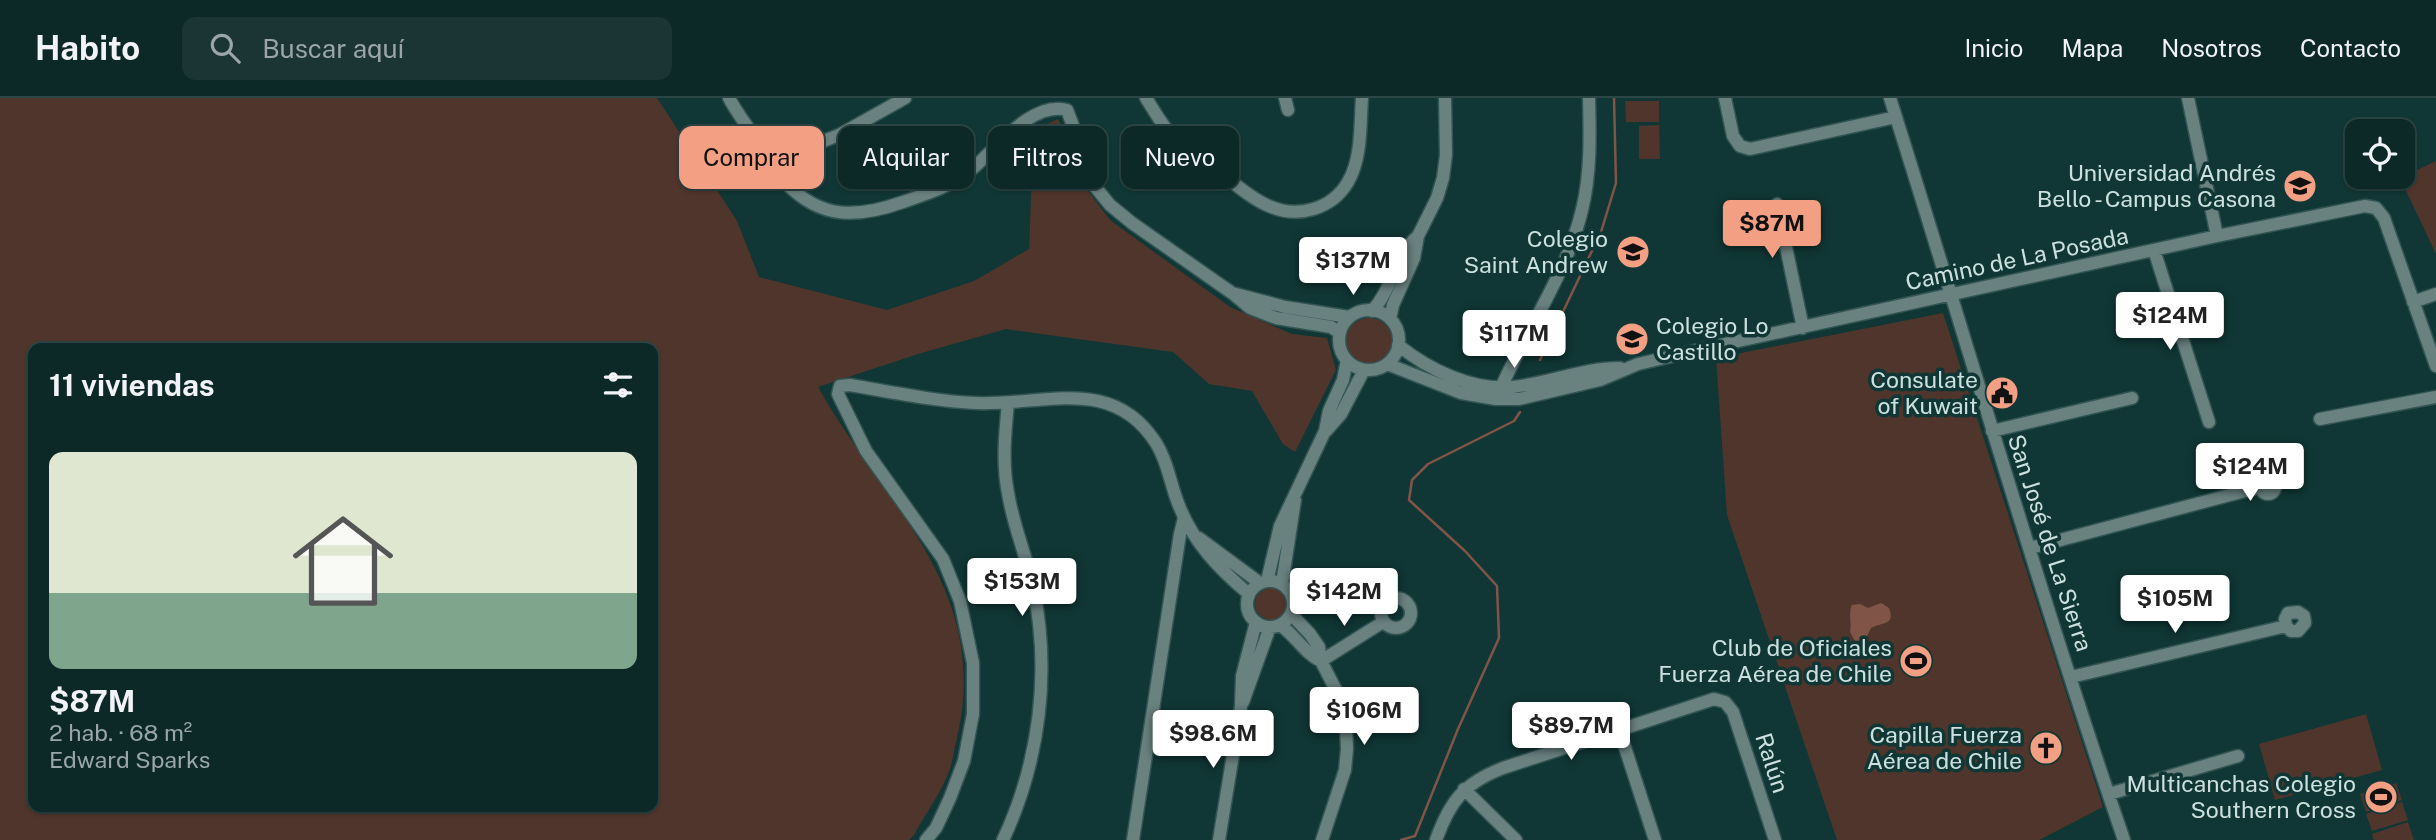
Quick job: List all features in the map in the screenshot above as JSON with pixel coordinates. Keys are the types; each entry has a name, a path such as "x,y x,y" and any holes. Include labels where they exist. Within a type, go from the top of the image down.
{"street":[{"path":"729,98 748,126"},
{"path":"824,141 905,98"},
{"path":"1146,98 1167,130 1182,145 1260,202 1294,212 1323,206 1337,196 1348,181 1357,156 1362,98"},
{"path":"1390,319 1393,305 1414,258 1418,236 1437,198 1445,167 1445,98"},
{"path":"1498,393 1562,265 1579,224 1589,167 1589,98"},
{"path":"1725,98 1733,135 1740,146 1750,149 1896,117"},
{"name":"San José de La Sierra","path":"1890,98 1992,430 2124,840"},
{"path":"2188,98 2217,236"},
{"path":"793,189 806,201 837,214 861,213 896,205 932,192 968,172 1026,119 1058,103 1067,110 1080,144 1083,167 1110,205 1132,223 1250,308 1266,315 1333,328 1340,333"},
{"path":"1777,204 1803,328"},
{"name":"Camino de La Posada","path":"1398,345 1446,374 1519,399 1600,380 1627,368 2361,206 2372,206 2384,218 2413,302"},
{"path":"1372,311 1381,300 1404,251 1418,236"},
{"path":"2154,250 2209,422"},
{"path":"1232,293 1285,307 1349,317 1362,311 1372,311 1390,319 1398,334 1398,345 1387,364 1374,370 1364,370 1347,360 1340,348 1340,333 1349,317"},
{"path":"2435,361 2413,302 2436,294"},
{"path":"1219,840 1241,706 1244,668 1256,622 1247,606 1250,594 1264,582 1280,526 1325,431 1347,360"},
{"name":"Camino de La Posada","path":"1387,364 1461,393 1498,393"},
{"path":"1325,431 1341,414 1364,370"},
{"path":"926,840 936,828 964,761 973,714 973,663 960,601 943,559 866,451 838,394 840,387 850,385 955,401 1008,403 1076,397 1096,399 1125,411 1141,424 1160,450 1184,518 1215,564 1250,594"},
{"path":"2320,419 2436,397"},
{"path":"1992,430 2132,398"},
{"path":"1003,840 1028,771 1038,725 1042,682 1035,598 1006,484 1004,454 1008,403"},
{"path":"2030,548 2260,487"},
{"path":"1296,496 1282,584 1292,598 1291,614 1317,643 1321,661 1341,703 1346,727 1347,749 1343,780 1322,840"},
{"path":"1132,840 1184,518"},
{"path":"1196,536 1264,582 1282,584"},
{"path":"1241,706 1275,626 1291,614"},
{"path":"1256,622 1275,626 1296,638 1311,655 1321,661"},
{"path":"1321,661 1384,622"},
{"path":"2071,677 2286,626"},
{"name":"Ralún","path":"1619,729 1710,700 1725,702 1733,712 1775,840"},
{"path":"1436,840 1448,810 1464,789 1489,773 1619,729 1655,840"},
{"path":"2109,794 2238,756"},
{"path":"1464,789 1516,840"}],"shaded area":[{"path":"0,98 657,98 679,132 679,189 716,189 737,221 759,277 887,310 974,281 1029,249 1031,189 1087,189 1110,220 1230,307 1292,334 1327,338 1336,370 1295,452 1283,444 1252,391 1209,384 1173,352 1006,329 818,387 925,550 946,592 959,636 964,685 951,765 947,778 909,840 0,840"},
{"path":"1625,101 1659,101 1659,122 1626,122"},
{"path":"1058,119 1062,126 1042,126"},
{"path":"1659,125 1660,159 1639,159 1639,126"},
{"path":"2436,161 2436,254 2405,189 2415,189 2415,171"},
{"name":"Club de Oficiales Fuerza Aérea de Chile","path":"1943,313 2103,807 2039,840 1837,840 1727,515 1716,358"},
{"path":"1369,318 1385,325 1392,341 1385,357 1369,364 1353,357 1346,341 1353,325"},
{"path":"1271,588 1283,592 1287,604 1283,616 1271,620 1259,616 1255,604 1259,592"},
{"path":"1881,603 1889,608 1889,621 1871,628 1865,640 1855,641 1850,632 1852,605 1860,604 1868,608"},
{"path":"2366,714 2382,770 2275,800 2259,744"},
{"name":"Multicanchas Colegio Southern Cross","path":"2396,783 2402,800 2366,812 2360,794"},
{"name":"Multicanchas Colegio Southern Cross","path":"2402,802 2408,820 2372,831 2366,814"},
{"name":"Multicanchas Colegio Southern Cross","path":"2408,822 2414,840 2374,840 2372,834"}],"waterway":[{"path":"1540,360 1601,232 1616,183 1614,98"},
{"path":"1401,840 1415,836 1458,729 1499,638 1497,586 1465,551 1409,500 1412,480 1428,464 1514,421 1520,412"}],"place":[{"name":"Universidad Andrés Bello - Campus Casona","path":"2300,186"},
{"name":"Colegio Saint Andrew","path":"1633,252"},
{"name":"Colegio Lo Castillo","path":"1632,339"},
{"name":"Consulate of Kuwait","path":"2002,393"},
{"name":"Club de Oficiales Fuerza Aérea de Chile","path":"1916,661"},
{"name":"Capilla Fuerza Aérea de Chile","path":"2046,748"},
{"name":"Multicanchas Colegio Southern Cross","path":"2381,797"}]}
